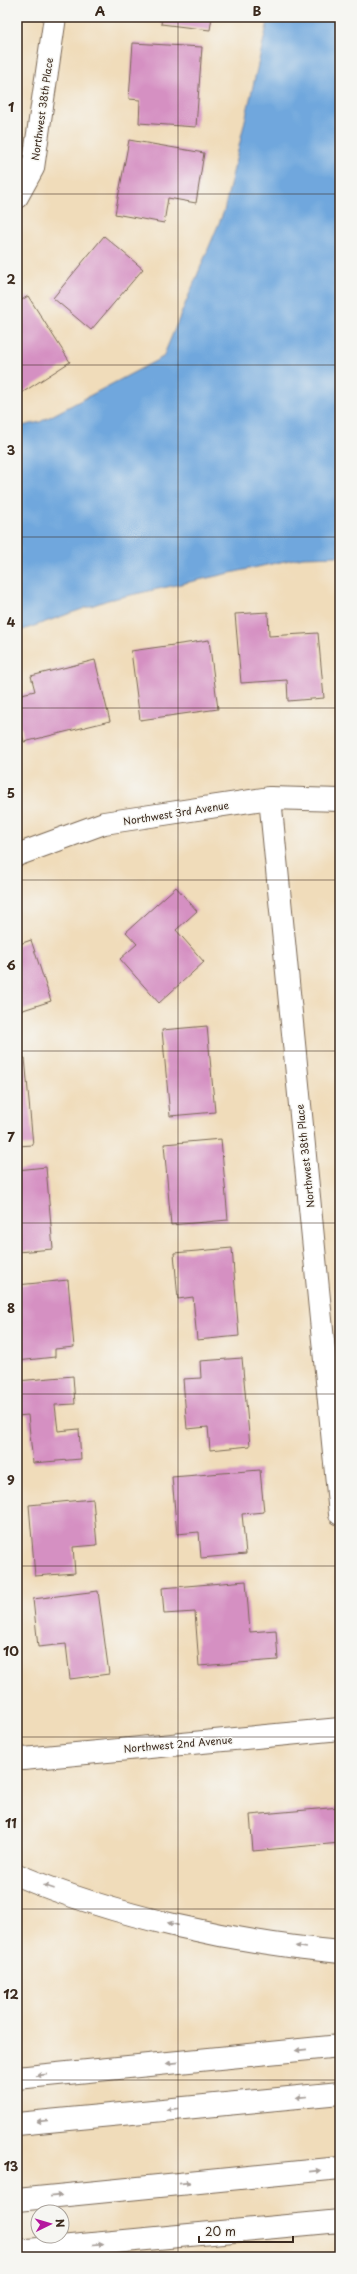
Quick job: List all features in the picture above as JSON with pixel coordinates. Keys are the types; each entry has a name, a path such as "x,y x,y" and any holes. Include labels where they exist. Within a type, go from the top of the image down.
{"main road":[{"name":"Northwest 38th Place","path":"17,197 33,168 54,17"},
{"name":"Northwest 38th Place","path":"270,798 340,1514"},
{"name":"Northwest 3rd Avenue","path":"17,855 104,823 270,798 340,800"},
{"name":"Northwest 2nd Avenue","path":"17,1757 22,1759 340,1729"},
{"path":"17,1875 107,1907 172,1923 249,1939 340,1952"},
{"path":"17,2078 340,2046"},
{"path":"17,2124 340,2093"},
{"path":"17,2200 340,2168"},
{"path":"17,2252 340,2222"}],"water":[{"path":"269,17 340,17 340,556 303,557 108,600 17,632 17,427 40,422 163,357 224,211"}],"building":[{"path":"162,17 212,17 210,30 161,24"},
{"path":"133,43 202,47 196,127 139,123 140,100 129,99"},
{"path":"129,140 204,153 196,203 168,198 164,223 115,214"},
{"path":"104,236 143,269 91,330 53,298"},
{"path":"28,296 70,362 17,396 17,303"},
{"path":"268,612 269,636 318,633 324,698 288,701 287,680 241,683 235,614"},
{"path":"209,640 218,709 140,720 131,651"},
{"path":"95,660 110,721 24,742 17,715 17,695 35,691 31,676"},
{"path":"176,887 197,911 176,930 204,962 159,1003 120,959 137,944 126,932"},
{"path":"31,940 51,1001 17,1012 17,945"},
{"path":"207,1026 215,1112 170,1116 162,1030"},
{"path":"25,1058 33,1145 17,1146 17,1059"},
{"path":"221,1139 228,1220 171,1225 164,1144"},
{"path":"46,1167 53,1249 17,1252 17,1170"},
{"path":"232,1248 239,1336 197,1340 193,1297 178,1299 174,1253"},
{"path":"68,1280 74,1347 55,1349 55,1357 17,1361 17,1285"},
{"path":"242,1358 250,1446 210,1450 208,1427 187,1429 183,1379 201,1378 200,1361"},
{"path":"73,1376 75,1404 55,1405 58,1431 79,1429 81,1459 33,1463 28,1415 17,1416 17,1381"},
{"path":"260,1470 264,1512 242,1514 246,1554 201,1558 199,1532 177,1534 172,1477"},
{"path":"93,1499 97,1545 73,1547 75,1573 35,1576 29,1505"},
{"path":"246,1581 250,1632 276,1630 278,1660 199,1666 195,1612 164,1614 162,1588"},
{"path":"98,1591 109,1674 70,1679 66,1644 38,1647 33,1599"},
{"path":"340,1807 340,1843 253,1851 250,1815"}]}
